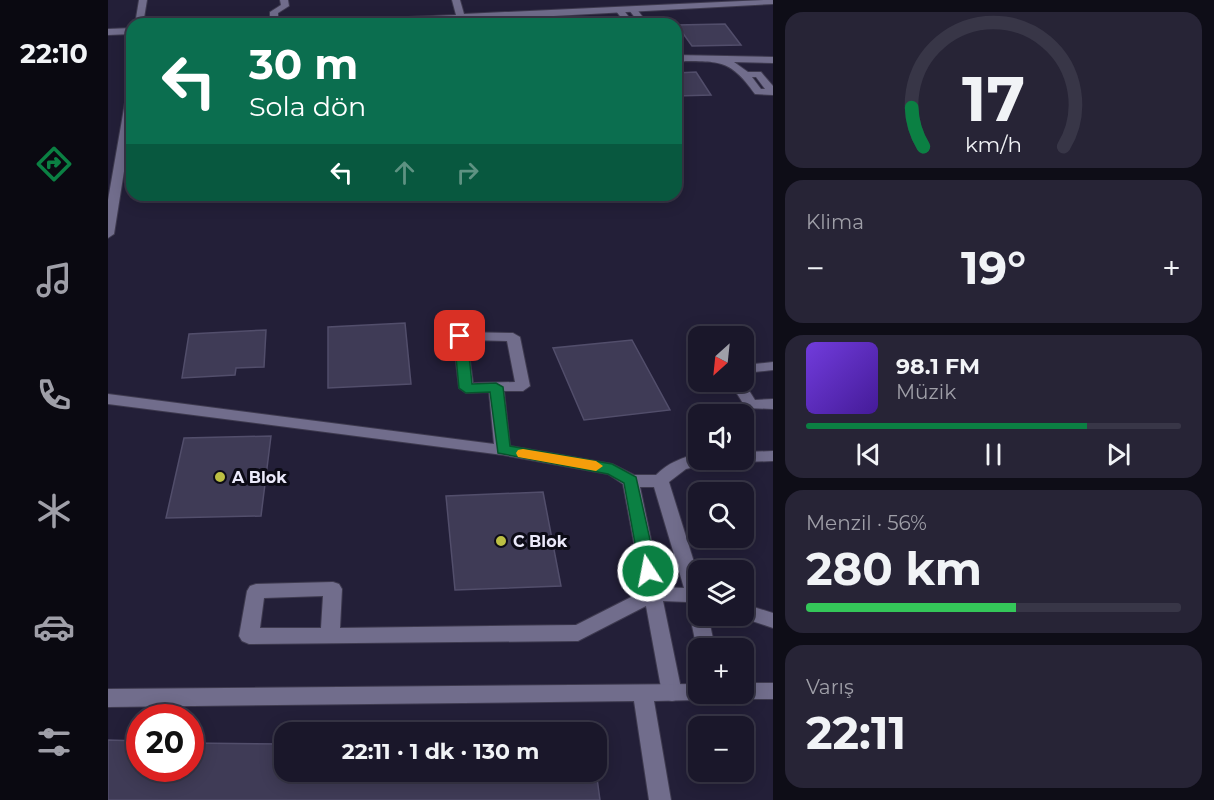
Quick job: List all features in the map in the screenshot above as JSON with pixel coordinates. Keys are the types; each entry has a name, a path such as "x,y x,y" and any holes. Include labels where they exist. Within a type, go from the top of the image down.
{"street":[{"path":"140,18 143,0"},
{"path":"274,18 274,12 285,6 284,0"},
{"path":"456,0 461,18 773,2"},
{"path":"633,10 639,18"},
{"path":"620,11 625,18"},
{"path":"108,32 126,31"},
{"path":"682,58 727,61 773,60"},
{"path":"727,61 746,75"},
{"path":"108,234 126,132"},
{"path":"460,336 513,337 523,386 496,387 466,388 460,336"},
{"path":"754,368 773,366"},
{"path":"496,387 503,450"},
{"path":"743,392 751,405 773,404"},
{"path":"108,399 503,450 612,469 631,481 660,481 671,468 688,462"},
{"path":"754,457 773,456"},
{"path":"631,481 672,693"},
{"path":"660,481 688,567"},
{"path":"330,635 333,589 255,591 249,636 578,633 653,594 688,595"},
{"path":"754,614 773,621"},
{"path":"754,692 773,691"},
{"path":"643,692 660,800"},
{"path":"108,698 688,692"}],"building":[{"path":"725,24 741,45 692,46 682,32 682,25"},
{"path":"696,72 711,95 682,96 682,73"},
{"path":"405,323 411,384 328,388 328,327"},
{"path":"266,330 264,367 236,368 235,375 182,378 189,334"},
{"path":"632,340 670,410 584,420 553,348"},
{"name":"A Blok","path":"271,436 261,516 166,518 184,438"},
{"name":"C Blok","path":"543,492 561,586 455,590 446,496"},
{"path":"108,740 126,741 126,782 204,782 204,743 274,744 274,782 598,782 600,800 108,800"}],"slow traffic":[{"path":"523,453 596,466"}],"place":[{"name":"A Blok","path":"220,477"},
{"name":"C Blok","path":"501,541"}],"route":[{"path":"460,336 466,388 496,387 503,450 612,469 631,481 648,571"}]}
